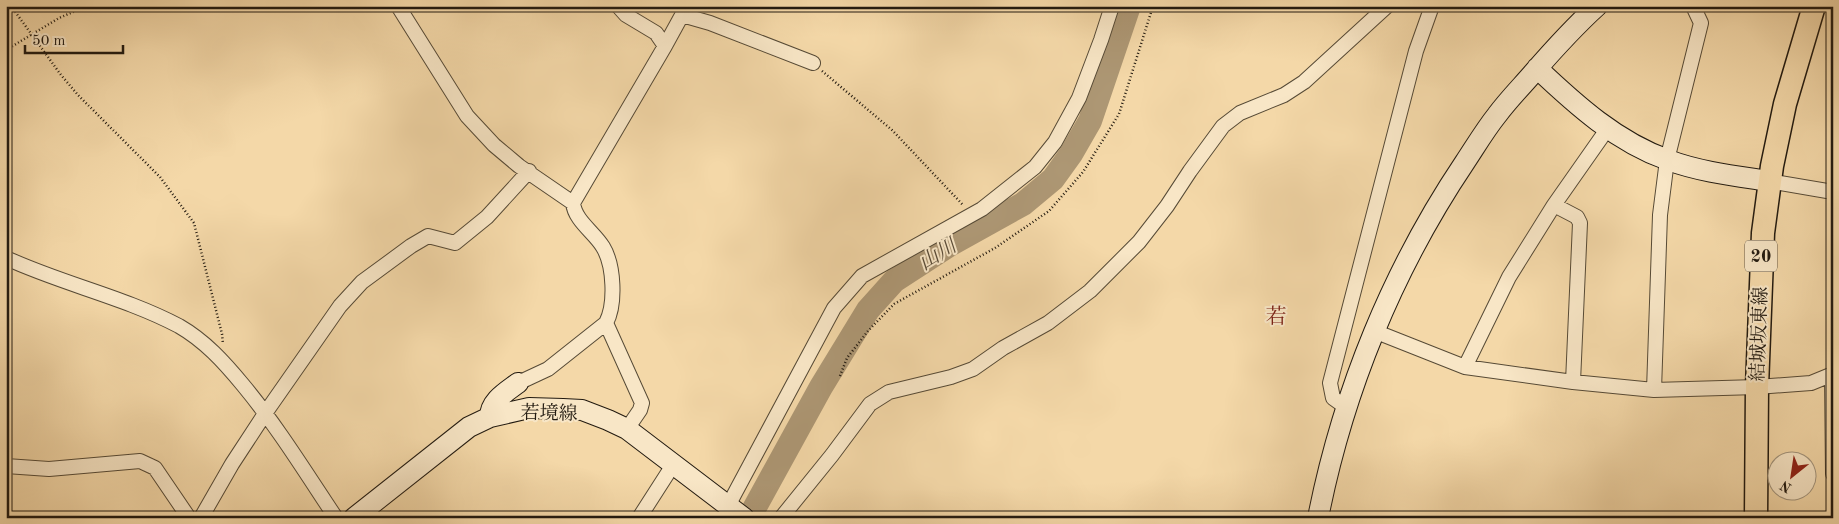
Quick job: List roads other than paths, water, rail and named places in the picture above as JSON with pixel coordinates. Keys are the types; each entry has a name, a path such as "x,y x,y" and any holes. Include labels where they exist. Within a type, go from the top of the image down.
{"main road":[{"name":"結城坂東線","path":"1756,518 1760,264 1769,181 1785,104 1814,6"}],"street":[{"path":"398,6 467,116 494,145 519,166 573,202"},
{"path":"618,6 626,15 656,34 665,46"},
{"path":"736,511 780,406 834,308 862,276 982,209 1035,167 1055,142 1079,98 1102,40 1112,6"},
{"path":"781,518 870,404 888,392 951,377 973,369 1003,348 1048,323 1090,291 1139,242 1224,126 1240,113 1284,95 1304,82 1387,6"},
{"path":"1347,408 1334,398 1330,383 1416,51 1432,6"},
{"path":"1318,518 1325,484 1347,408 1374,331 1415,245 1445,192 1496,116 1572,28 1597,6"},
{"path":"1654,390 1660,215 1668,160 1701,22 1693,6"},
{"path":"490,417 494,403 506,392 518,383 548,369 606,323 610,316 612,302 610,261 603,247 580,219 574,209 573,202 682,15 710,23 813,63"},
{"path":"1538,68 1576,105 1608,128 1633,144 1668,160 1708,171 1833,192"},
{"path":"1465,367 1509,277 1554,205 1608,128"},
{"path":"201,518 266,412 340,306 362,282 411,246 428,236 455,243 487,217 529,171"},
{"path":"1554,205 1577,218 1580,223 1573,382"},
{"path":"6,258 27,268 117,299 178,326 197,337 223,360 266,412 336,518"},
{"path":"606,323 642,402 640,410 627,429"},
{"path":"1374,331 1465,367 1573,382 1654,390 1757,387 1810,382 1832,374 1833,474"},
{"name":"若境線","path":"354,518 469,427 490,417 528,408 582,410 627,429 736,511"},
{"path":"6,466 49,469 140,460 155,468 189,518"},
{"path":"639,518 673,464"}],"waterway":[{"name":"山川","path":"749,518 821,387 868,310 894,281 951,244 1023,204 1053,179 1071,154 1090,121 1129,6"}],"district":[{"name":"若","path":"1276,316"}]}
